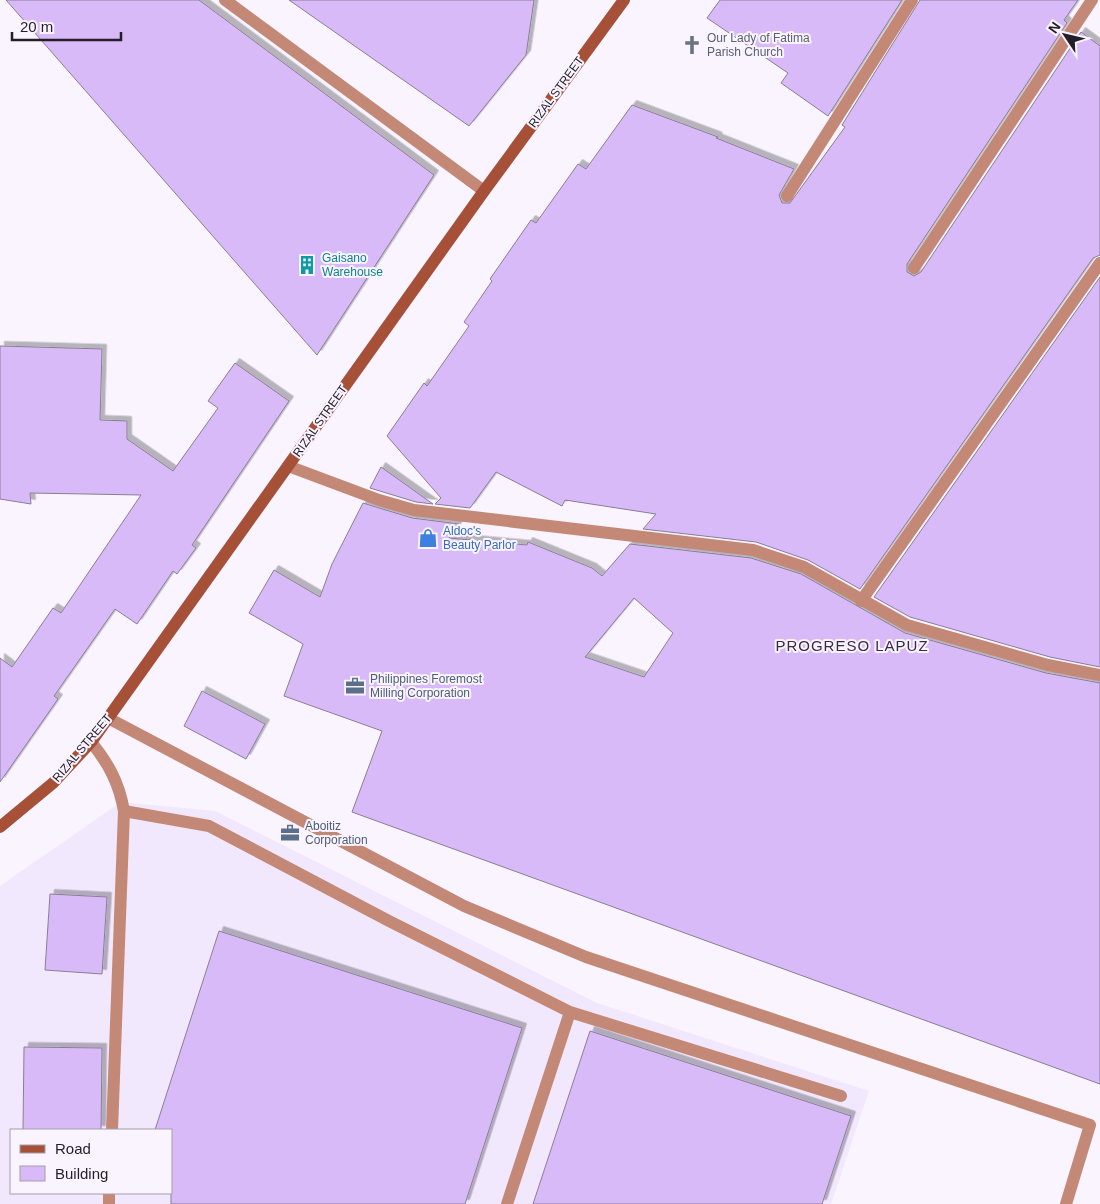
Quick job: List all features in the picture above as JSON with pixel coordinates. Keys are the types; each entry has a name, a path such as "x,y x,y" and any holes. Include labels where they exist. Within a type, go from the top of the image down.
{"main road":[{"name":"RIZAL STREET","path":"0,827 53,784 91,742 619,1"}],"street":[{"path":"225,0 484,191"},
{"path":"787,196 912,0"},
{"path":"914,268 1092,3"},
{"path":"861,601 1100,264"},
{"path":"288,466 379,500 414,510 753,550 804,567 861,601 907,624 1048,665 1100,675"},
{"path":"108,718 464,906 586,958 1090,1125 1066,1204"},
{"path":"91,742 110,766 120,790 124,811 112,1129"},
{"path":"124,811 209,826 389,922 570,1012 841,1096"},
{"path":"506,1204 570,1012"}],"shaded area":[{"path":"121,802 215,811 597,1003 869,1091 831,1204 0,1204 0,886"}],"building":[{"name":"Gaisano Warehouse","path":"6,0 199,0 434,175 317,355"},
{"path":"289,0 534,0 526,55 469,126"},
{"path":"720,0 902,0 828,116 781,83 788,73 707,18"},
{"path":"920,0 1078,0 1064,20 1067,23 907,264 907,272 914,276 921,272 1081,32 1100,46 1100,255 1093,258 860,589 808,560 756,542 643,529 656,514 565,500 562,506 496,472 470,508 435,504 441,498 387,436 424,383 427,386 469,326 464,322 492,281 490,279 531,220 536,223 578,164 586,169 632,105 718,137 716,138 794,169 779,195 782,203 790,203 845,127 842,125"},
{"path":"1100,277 1100,667 1050,657 910,617 874,597"},
{"path":"0,346 102,349 100,420 127,421 127,439 173,471 218,408 208,401 235,363 289,401 192,545 196,548 177,574 173,571 137,624 115,609 54,696 58,699 0,782 0,658 12,667 53,608 61,613 141,495 30,493 31,504 0,499"},
{"path":"381,467 433,504 416,502 370,488"},
{"path":"363,503 412,518 459,524 449,538 527,545 528,542 592,568 602,576 630,544 751,558 801,574 905,633 1046,673 1100,683 1100,1084 352,812 382,731 284,696 303,644 249,613 274,570 320,597 332,564","holes":["634,598 673,633 644,677 585,657"]},
{"path":"202,691 265,724 246,759 184,726"},
{"path":"50,894 107,897 102,974 45,970"},
{"path":"219,931 522,1028 465,1204 171,1204 172,1129 155,1129"},
{"path":"590,1031 851,1116 822,1204 533,1204"},
{"path":"24,1047 102,1048 101,1129 23,1129"}],"place":[{"name":"Our Lady of Fatima Parish Church","path":"692,45"},
{"name":"Gaisano Warehouse","path":"307,265"},
{"name":"Aldoc's Beauty Parlor","path":"428,538"},
{"name":"Philippines Foremost Milling Corporation","path":"355,686"},
{"name":"Aboitiz Corporation","path":"290,833"}],"district":[{"name":"PROGRESO LAPUZ","path":"852,645"}]}
